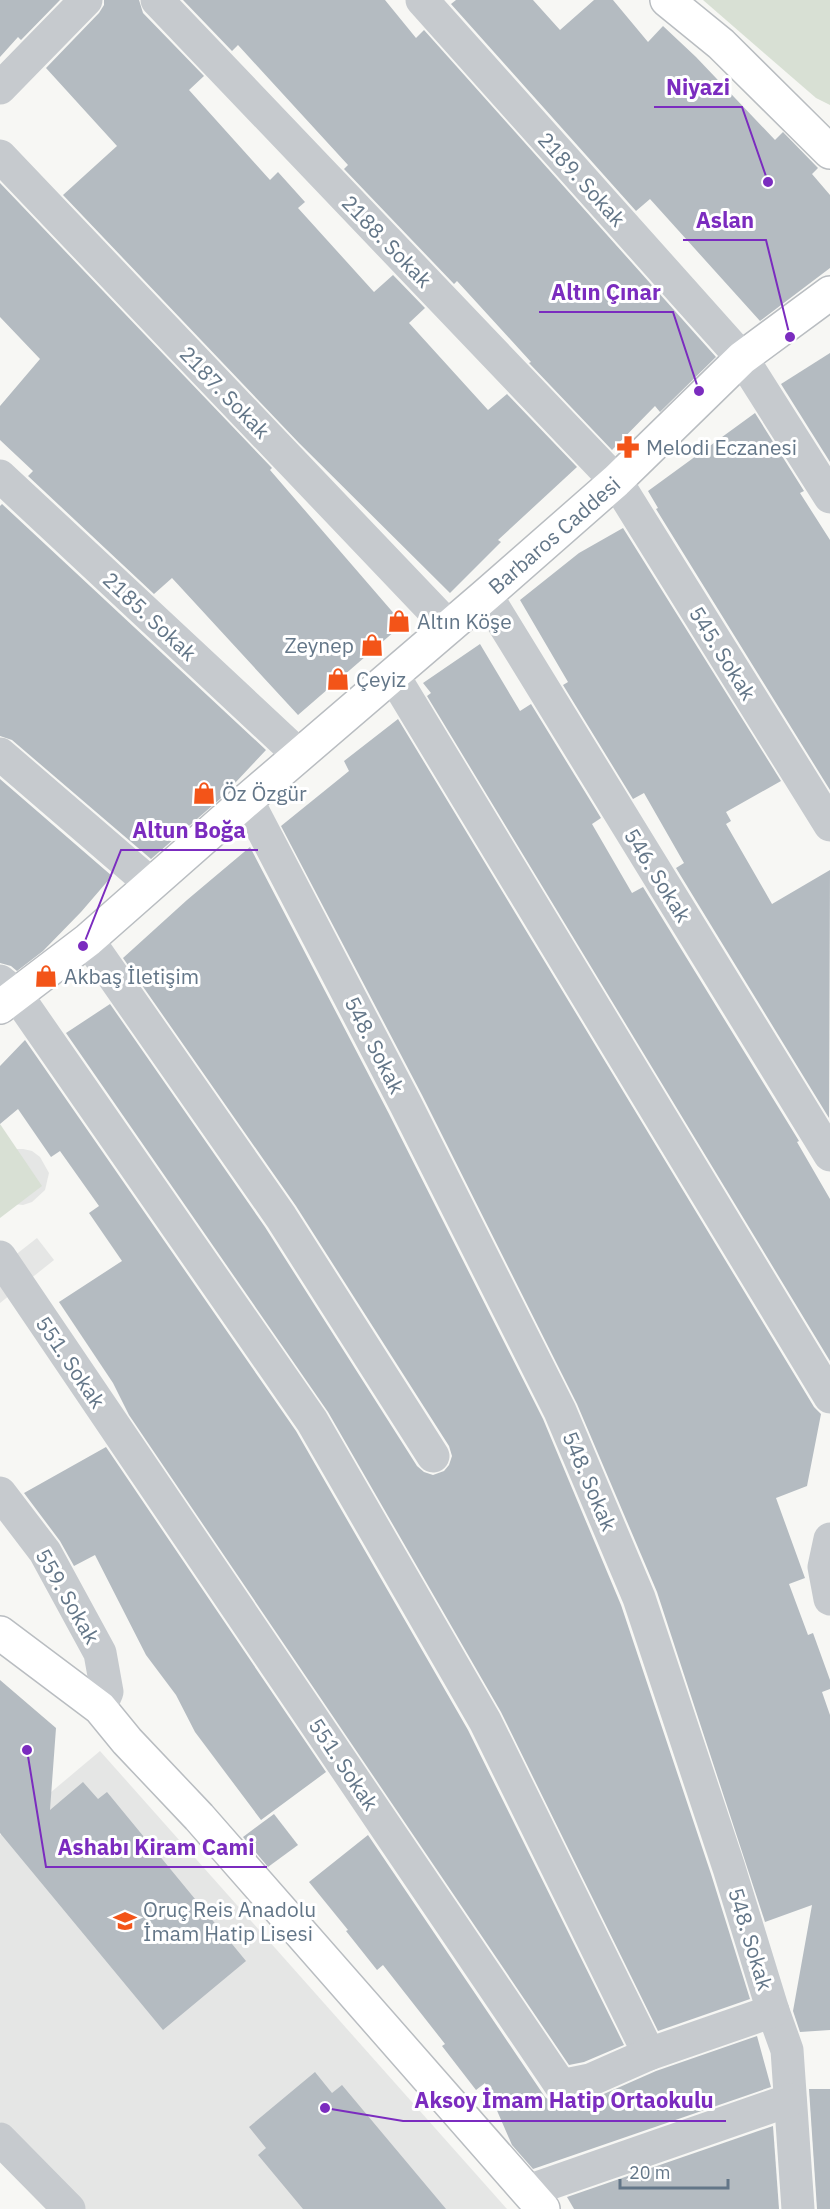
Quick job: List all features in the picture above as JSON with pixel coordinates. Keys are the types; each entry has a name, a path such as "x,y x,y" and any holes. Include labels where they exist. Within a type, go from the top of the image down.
{"main road":[{"path":"667,0 721,44 830,152"},
{"name":"Barbaros Caddesi","path":"6,994 88,940 616,481 742,358 830,292"},
{"path":"0,1633 99,1708 199,1817 535,2200"}],"street":[{"path":"0,88 86,0"},
{"name":"2188. Sokak","path":"157,0 616,481"},
{"name":"2189. Sokak","path":"422,0 742,358 830,497"},
{"name":"2187. Sokak","path":"0,156 449,627"},
{"name":"2185. Sokak","path":"0,476 299,755"},
{"name":"545. Sokak","path":"616,481 830,825"},
{"name":"546. Sokak","path":"486,596 830,1155"},
{"path":"393,675 830,1396"},
{"path":"0,754 151,884"},
{"name":"548. Sokak","path":"247,800 410,1114 560,1411 639,1598 787,2050 798,2209"},
{"path":"88,940 281,1217 433,1456"},
{"path":"6,994 312,1421 485,1721 649,2054"},
{"name":"551. Sokak","path":"0,1257 561,2086 590,2080 649,2054 773,2011"},
{"name":"559. Sokak","path":"0,1493 45,1552 100,1653 107,1692 99,1708"},
{"path":"830,1539 824,1568 830,1599"},
{"path":"535,2200 790,2100"},
{"path":"0,2139 69,2209"}],"shaded area":[{"path":"703,0 830,0 830,105 816,98"},
{"path":"0,1124 42,1186 0,1218"},
{"path":"14,1149 32,1151 40,1157 49,1173 45,1190 32,1202 23,1205 14,1204"},
{"path":"37,1238 54,1260 0,1303 0,1267"},
{"name":"Oruç Reis Anadolu İmam Hatip Lisesi","path":"100,1751 507,2209 85,2209 0,2122 0,1835"}],"building":[{"path":"0,0 60,0 21,40 18,37 0,57"},
{"path":"104,0 139,0 143,13 204,76 189,90 270,180 278,172 305,202 298,208 374,292 393,275 425,308 409,323 488,410 507,394 577,467 498,540 501,542 450,593 299,443 63,195 117,146 46,68 99,13"},
{"path":"183,0 385,0 416,38 424,30 716,357 660,412 655,406 612,450 529,363 531,362 457,281 454,284 344,169 348,165 238,45 232,51"},
{"path":"456,0 533,0 560,30 594,0 613,0 648,42 663,26 696,57 775,140 783,132 818,168 812,174 830,195 830,268 760,321 650,199 636,211 451,4"},
{"path":"0,183 272,468 270,470 403,624 298,715 172,578 154,594 28,476 33,471 0,440 0,406 40,359 0,317"},
{"path":"830,353 830,462 781,384"},
{"path":"755,413 804,491 800,493 830,540 830,790 656,509 658,508 648,491"},
{"path":"2,504 266,750 220,799 151,859 12,740 0,736 0,506"},
{"path":"623,528 781,781 726,812 731,821 726,824 772,904 830,870 829,1118 676,868 684,863 644,793 633,799 563,685 568,682 520,600 579,553"},
{"path":"480,644 520,711 531,704 601,818 592,824 632,893 643,887 799,1141 797,1142 830,1199 830,1361 427,696 431,693 423,683"},
{"path":"398,719 814,1407 821,1414 807,1486 776,1498 805,1578 789,1584 808,1635 813,1633 830,1680 830,1689 822,1692 830,1715 830,2030 800,2032 793,2011 812,1905 765,1922 657,1592 577,1404 422,1095 281,826 349,771 344,761"},
{"path":"0,779 112,876 43,951 17,971 11,966 0,963"},
{"path":"250,847 388,1112 543,1419 621,1605 711,1874 750,1999 658,2031 501,1712 328,1412 66,1033 110,1004 265,1227 417,1466 433,1475 444,1471 452,1456 449,1446 296,1206 123,958"},
{"path":"25,1040 296,1431 468,1730 624,2045 584,2062 569,2065 129,1415 113,1383 59,1302 122,1261 89,1213 99,1206 60,1151 51,1157 18,1109 0,1124 0,1066"},
{"path":"106,1447 326,1772 261,1820 195,1732 176,1695 146,1655 95,1555 74,1566 60,1541 24,1493"},
{"path":"0,1680 56,1728 50,1810 83,1782 98,1799 107,1792 246,1961 163,2030 0,1833"},
{"path":"274,1814 298,1845 268,1867 243,1837"},
{"path":"368,1835 545,2097 553,2103 565,2104 597,2097 656,2071 757,2036 771,2087 533,2169 512,2145 485,2083 476,2090 442,2046 445,2044 383,1965 377,1970 309,1882"},
{"path":"315,2072 332,2093 342,2085 446,2209 303,2209 258,2155 266,2148 249,2127"},
{"path":"809,2089 830,2089 830,2209 817,2209"},
{"path":"773,2126 779,2209 574,2209 567,2197"}],"place":[{"name":"Niyazi","path":"768,182"},
{"name":"Aslan","path":"790,337"},
{"name":"Altın Çınar","path":"699,391"},
{"name":"Melodi Eczanesi","path":"628,447"},
{"name":"Altın Köşe","path":"399,621"},
{"name":"Zeynep","path":"372,645"},
{"name":"Çeyiz","path":"338,679"},
{"name":"Öz Özgür","path":"204,793"},
{"name":"Altun Boğa","path":"83,946"},
{"name":"Akbaş İletişim","path":"46,976"},
{"name":"Ashabı Kiram Cami","path":"27,1750"},
{"name":"Oruç Reis Anadolu İmam Hatip Lisesi","path":"125,1921"},
{"name":"Aksoy İmam Hatip Ortaokulu","path":"325,2108"}]}
